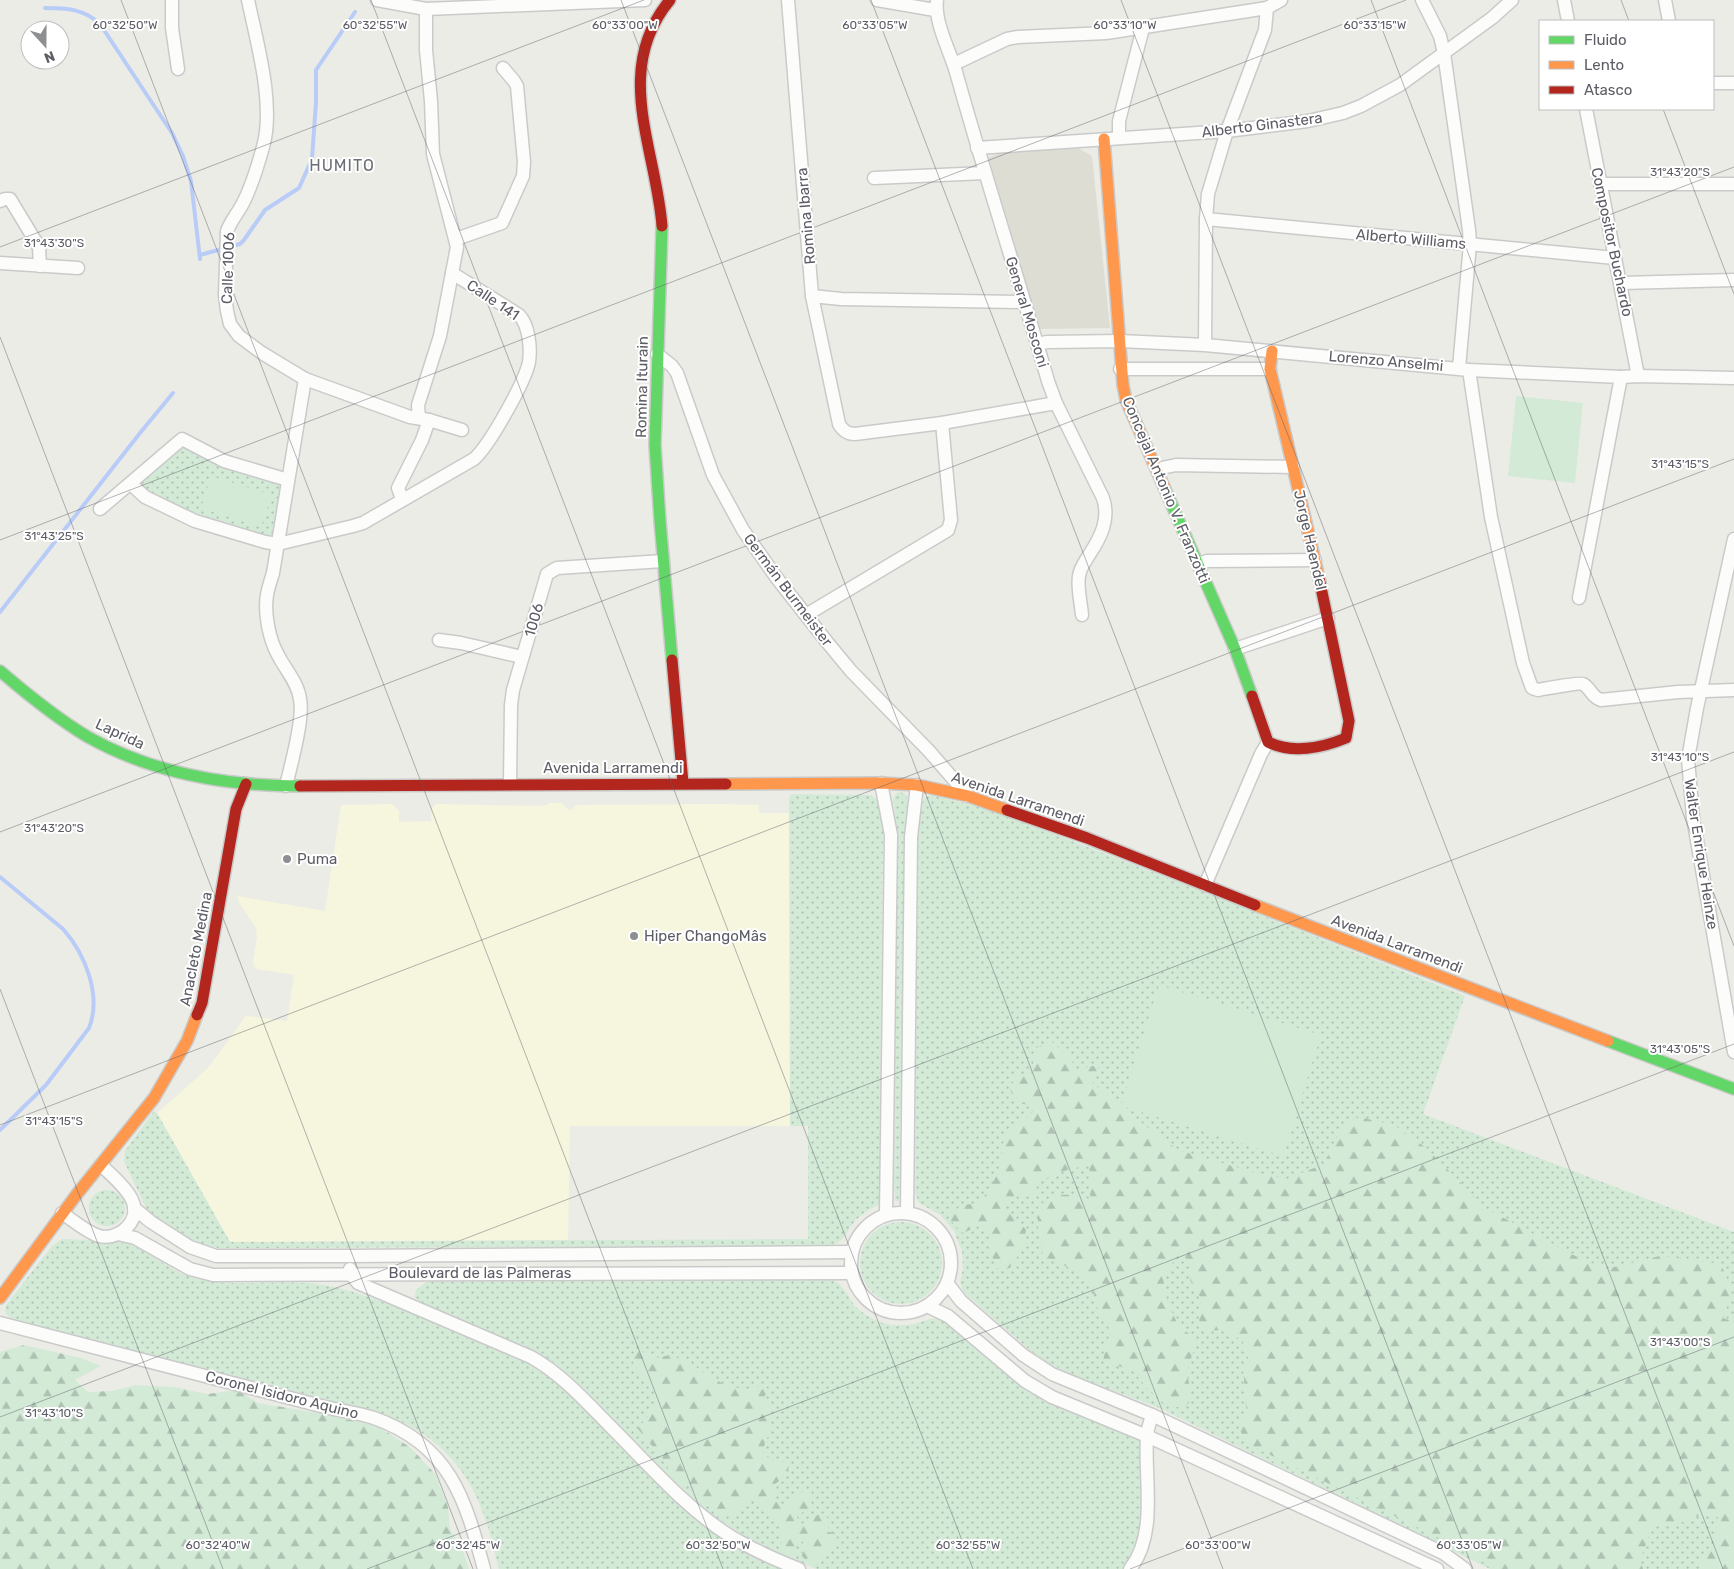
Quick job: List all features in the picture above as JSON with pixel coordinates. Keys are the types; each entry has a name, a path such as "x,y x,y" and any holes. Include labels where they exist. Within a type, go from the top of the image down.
{"street":[{"path":"172,0 172,28 178,69"},
{"name":"Calle 1006","path":"248,0 266,94 268,123 263,146 245,201 230,224 226,239 226,303 228,318 234,330 247,343 305,379 410,417 462,430"},
{"path":"377,0 426,8 464,3 645,0"},
{"path":"654,0 670,1"},
{"name":"Romina Ibarra","path":"788,0 812,296 839,424 842,430 849,434 855,434 942,423"},
{"path":"877,0 936,5"},
{"path":"954,64 1007,39 1106,33 1143,28 1266,8 1281,0"},
{"path":"1422,0 1440,36 1444,53 1470,244 1464,369 1492,517 1524,663 1532,688 1538,690 1579,683 1600,700 1701,690 1734,690"},
{"name":"Alberto Ginastera","path":"977,148 1227,131 1308,121 1343,113 1361,106 1400,85 1492,18 1512,0"},
{"path":"1564,0 1568,20"},
{"path":"1665,0 1669,20"},
{"name":"Romina Iturain","path":"670,1 661,12 648,36 642,57 640,83 642,118 659,198 662,229 657,354 656,456 663,561 683,783"},
{"name":"General Mosconi","path":"936,5 977,148 1056,403 1106,507 1107,517 1100,536 1083,564 1079,576 1082,615"},
{"name":"Calle 141","path":"278,544 353,526 370,519 479,454 516,394 528,364 527,331 522,318 452,273 457,254 456,239 436,173 433,154 426,50 426,8"},
{"path":"1205,345 1206,219 1208,194 1227,131 1265,30 1266,8"},
{"path":"1119,138 1119,121 1143,28"},
{"path":"456,239 502,223 523,176 524,162 517,86 503,68"},
{"path":"1714,83 1734,83"},
{"name":"Compositor Buchardo","path":"1586,110 1638,376"},
{"name":"Concejal Antonio V. Franzotti","path":"1104,139 1122,386 1126,400 1235,649 1268,742"},
{"path":"874,178 985,172"},
{"path":"1600,184 1734,184"},
{"path":"0,201 10,199 30,231 39,247 40,266"},
{"name":"Alberto Williams","path":"1206,219 1615,258"},
{"path":"0,263 78,268"},
{"path":"402,499 398,488 422,440 424,419 418,405 439,342 452,273"},
{"path":"1621,283 1734,280"},
{"path":"812,296 841,299 1024,302"},
{"name":"Lorenzo Anselmi","path":"1037,344 1047,342 1120,341 1205,345 1464,369 1621,377 1734,378"},
{"name":"Jorge Haendel","path":"1268,742 1289,749 1338,742 1346,738 1349,730 1349,721 1328,618 1270,369 1272,351"},
{"name":"Germán Burmeister","path":"657,354 672,366 677,373 713,475 743,530 806,615 851,671 929,751 968,796"},
{"path":"1120,369 1270,369"},
{"path":"1580,598 1621,377"},
{"path":"286,786 301,706 299,693 277,654 268,619 267,597 278,544 305,379"},
{"path":"806,615 948,530 951,520 942,423 1056,403"},
{"path":"100,509 182,439 224,461 288,480"},
{"path":"1157,469 1176,465 1293,467"},
{"path":"131,484 145,497 196,521 265,542 278,544"},
{"name":"Walter Enrique Heinze","path":"1734,539 1688,759 1692,818 1734,1052"},
{"path":"1198,564 1207,561 1315,560"},
{"name":"1006","path":"510,784 511,705 513,690 547,574 557,568 663,561"},
{"path":"1235,649 1328,618"},
{"path":"439,640 461,642 522,656"},
{"name":"Laprida","path":"0,671 52,714 98,742 170,771 210,780 246,784"},
{"path":"1205,885 1261,754 1268,742"},
{"name":"Avenida Larramendi","path":"246,784 286,786 683,783 917,785 968,796 1087,838 1288,918 1734,1089"},
{"name":"Anacleto Medina","path":"0,1298 62,1213 154,1098 174,1066 195,1023 202,1004 236,809 246,784"},
{"path":"882,784 890,835 886,1215"},
{"path":"907,1213 911,837 917,785"},
{"path":"100,1165 129,1193 134,1208 130,1224 118,1234"},
{"name":"Boulevard de las Palmeras","path":"134,1208 151,1222 190,1247 209,1254 226,1256 852,1252"},
{"name":"Boulevard de las Palmeras","path":"62,1213 92,1233 100,1236 109,1237 118,1234 135,1238 190,1269 213,1275 350,1273 851,1273"},
{"path":"907,1213 924,1218 942,1235 951,1258 950,1275 939,1296 927,1306 912,1312 888,1312 873,1306 861,1295 851,1273 852,1252 857,1238 866,1227 878,1218 886,1215 907,1213"},
{"path":"350,1256 350,1273 358,1283 531,1357 549,1368 571,1386 675,1491 703,1516 726,1534 754,1550 799,1569"},
{"path":"947,1283 961,1301 1038,1366 1062,1378 1152,1415 1443,1552 1465,1569"},
{"path":"927,1306 948,1316 1009,1369 1052,1397 1147,1436 1436,1569"},
{"name":"Coronel Isidoro Aquino","path":"0,1323 373,1418 396,1427 414,1438 433,1454 453,1481 467,1508 484,1569"},
{"path":"1130,1569 1140,1553 1146,1532 1147,1436 1152,1415"}],"shaded area":[{"path":"1078,148 1092,156 1110,328 1038,329 985,159 1000,153"},
{"path":"548,803 562,803 570,811 576,805 720,804 759,805 759,813 792,813 790,1126 570,1126 568,1240 230,1242 157,1113 208,1068 246,1016 287,1021 294,975 257,969 254,966 253,961 257,938 256,928 240,904 237,896 325,911 341,805 392,804 399,811 399,822 431,821 432,808 436,804 536,806 548,805"}],"green space":[{"path":"1516,396 1583,403 1575,483 1508,476"},
{"path":"179,446 185,446 280,484 277,533 271,538 191,513 140,487 139,482"},
{"path":"211,476 272,495 261,527 201,508"},
{"path":"901,792 907,796 908,803 904,839 900,1183 899,1201 895,1201 898,840 893,799 897,793"},
{"path":"790,795 871,795 877,800 883,830 879,1205 858,1218 838,1243 829,1246 218,1248 194,1241 148,1212 124,1161 125,1151 154,1111 157,1113 230,1242 808,1239 808,1126 790,1126 789,799"},
{"path":"932,795 995,811 1465,996 1423,1114 1734,1232 1734,1569 1490,1569 1157,1407 1079,1378 1050,1364 1032,1352 969,1297 963,1291 960,1282 963,1268 962,1252 954,1231 940,1215 919,1203 915,1193 918,835 923,801 926,797"},
{"path":"1159,985 1321,1035 1283,1156 1121,1106"},
{"path":"1051,1041 1069,1057 1077,1069 1099,1065 1092,1086 1110,1090 1118,1105 1178,1150 1253,1172 1287,1179 1324,1164 1342,1127 1359,1117 1394,1125 1425,1147 1487,1209 1571,1254 1606,1269 1660,1256 1721,1264 1732,1291 1723,1318 1734,1322 1734,1569 1703,1569 1699,1563 1714,1542 1718,1517 1703,1514 1673,1526 1653,1525 1640,1560 1643,1569 1496,1569 1433,1535 1250,1445 1239,1429 1238,1421 1249,1414 1243,1398 1245,1387 1243,1372 1248,1359 1242,1340 1221,1330 1204,1331 1199,1320 1202,1300 1190,1280 1189,1260 1178,1254 1163,1279 1167,1301 1179,1327 1197,1339 1187,1372 1192,1400 1183,1408 1166,1405 1147,1388 1133,1371 1103,1361 1111,1331 1098,1310 1092,1288 1078,1272 1043,1256 1038,1228 1038,1207 1051,1198 1068,1195 1090,1199 1091,1176 1088,1165 1067,1170 1040,1181 1033,1194 1018,1196 1003,1207 1026,1229 1023,1248 1010,1268 996,1268 991,1253 991,1235 979,1226 963,1233 951,1221 950,1213 963,1205 979,1203 998,1170 1003,1143 1008,1131 1036,1108 1021,1103 1010,1090 1016,1074 1032,1076 1034,1049"},
{"path":"107,1190 114,1191 120,1195 124,1201 124,1215 120,1221 114,1225 107,1226 100,1225 94,1221 90,1215 89,1208 90,1201 94,1195 100,1191"},
{"path":"901,1222 917,1226 930,1234 938,1247 942,1263 938,1279 930,1292 917,1300 901,1304 885,1300 872,1292 864,1279 860,1263 864,1247 872,1234 885,1226"},
{"path":"62,1239 107,1241 131,1245 148,1253 171,1268 197,1279 224,1283 308,1283 348,1290 368,1296 515,1357 535,1367 561,1385 642,1468 706,1526 754,1557 780,1569 499,1569 490,1534 476,1496 468,1481 446,1453 419,1431 404,1423 387,1416 12,1320 5,1312 6,1305 52,1246"},
{"path":"828,1279 842,1286 857,1308 880,1322 901,1325 932,1319 944,1320 1005,1373 1034,1394 1139,1440 1141,1445 1143,1493 1141,1526 1132,1556 1123,1569 816,1569 757,1544 708,1513 582,1388 554,1363 513,1342 423,1305 415,1297 416,1290 426,1282"},
{"path":"24,1345 81,1358 101,1366 75,1380 88,1392 112,1391 136,1385 174,1387 207,1394 237,1390 258,1403 378,1426 411,1448 435,1474 448,1507 450,1529 463,1551 469,1569 0,1569 0,1352"},
{"path":"637,1350 659,1358 669,1355 689,1362 725,1385 747,1390 764,1385 768,1389 763,1400 770,1407 771,1433 765,1441 763,1456 787,1463 789,1473 775,1484 774,1498 778,1504 787,1504 795,1495 810,1489 813,1497 810,1509 797,1515 798,1526 821,1513 829,1519 828,1532 835,1533 838,1541 817,1565 809,1564 802,1556 803,1540 795,1540 796,1552 789,1556 779,1552 782,1542 780,1521 770,1517 754,1501 748,1500 732,1515 725,1517 716,1514 710,1507 700,1503 691,1495 691,1486 681,1485 669,1472 667,1464 638,1429 654,1408 657,1391 637,1369 632,1360"}],"waterway":[{"path":"45,8 75,10 88,15 100,24 172,133 183,156 191,181 200,259"},
{"path":"200,255 240,244 265,210 299,188 312,159 316,70 355,12"},
{"path":"0,612 173,393"},
{"path":"0,877 63,929 71,939 89,976 94,1002 89,1028 46,1085 0,1130"}],"traffic: fast":[{"path":"662,226 655,445 672,660"},
{"path":"1164,487 1235,649 1252,696"},
{"path":"0,671 42,706 76,730 138,760 191,775 218,780 300,786"},
{"path":"1608,1041 1734,1089"}],"traffic: slow":[{"path":"1104,139 1123,385 1126,400 1164,487"},
{"path":"1272,351 1270,369 1319,578"},
{"path":"726,784 881,783 917,785 968,796 1007,810"},
{"path":"1255,905 1608,1041"},
{"path":"0,1298 77,1194 154,1098 187,1041 197,1015"}],"traffic: jam":[{"path":"662,226 642,110 640,82 643,54 653,27 670,0"},
{"path":"1252,696 1268,742 1277,746 1297,749 1327,745 1346,738 1349,721 1319,578"},
{"path":"672,660 683,783"},
{"path":"197,1015 202,1003 236,809 246,784"},
{"path":"300,786 726,784"},
{"path":"1007,810 1087,838 1255,905"}],"place":[{"name":"Puma","path":"287,859"},
{"name":"Hiper ChangoMâs","path":"634,936"}],"district":[{"name":"HUMITO","path":"342,165"}]}
